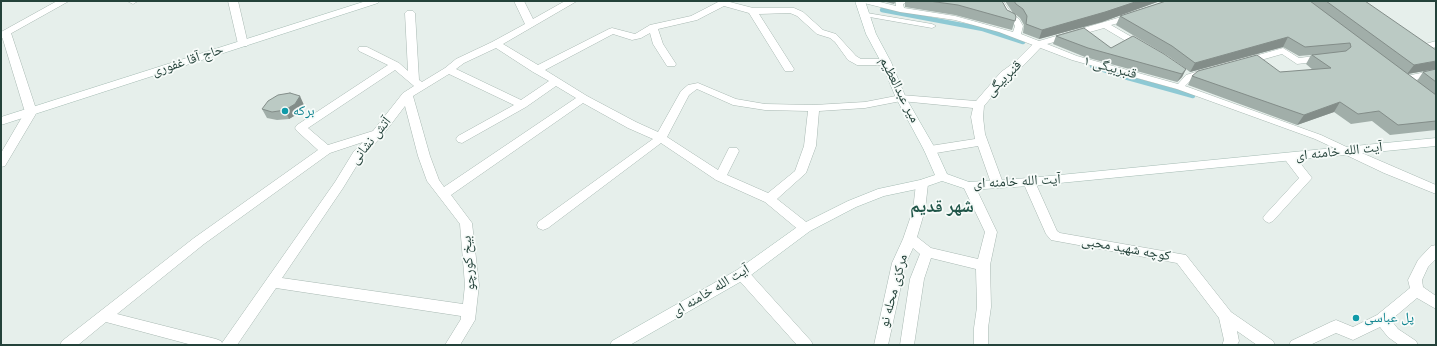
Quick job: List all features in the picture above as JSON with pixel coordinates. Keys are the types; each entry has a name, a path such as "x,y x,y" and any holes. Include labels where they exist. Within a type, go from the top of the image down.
{"street":[{"path":"1,163 31,112 4,34 64,1"},
{"path":"232,1 236,10 243,44"},
{"name":"حاج آقا غفوری","path":"1,121 375,1"},
{"path":"519,1 530,24"},
{"name":"آتش نشانی","path":"229,345 358,154 378,133 417,83 449,70 460,61 496,44 572,1"},
{"name":"میر عبدالعظیم","path":"860,1 871,34 886,62 901,98 930,150 942,177"},
{"path":"537,70 612,31 632,37 638,36 653,27 694,18 722,2 753,11 791,10 800,14 820,32 833,36 852,58 857,61 862,63 886,62"},
{"path":"753,11 789,68"},
{"path":"410,13 417,83"},
{"path":"653,27 658,44 671,64"},
{"path":"1413,40 1422,48 1436,56"},
{"path":"496,44 583,98 632,125 661,138 720,177 769,199 805,228"},
{"name":"قنبربیگی","path":"997,183 988,163 979,134 977,117 979,105 1005,74 1019,64 1039,44"},
{"path":"1422,48 1436,44"},
{"path":"363,49 395,65 417,83"},
{"path":"326,150 301,128 395,65"},
{"path":"449,70 522,105"},
{"path":"1417,88 1402,76 1436,73"},
{"path":"462,139 522,105 556,81"},
{"path":"543,225 661,138 685,93 692,87 698,86 733,102 765,107 814,108 865,105 901,98 979,105"},
{"name":"بیخ کورچو","path":"407,95 424,156 433,181 466,223 472,285 469,312 468,320 452,345"},
{"path":"443,194 583,98"},
{"path":"769,199 800,173 810,146 814,108"},
{"path":"67,345 199,241 326,150 378,133"},
{"path":"930,150 982,142"},
{"name":"آیت الله خامنه ای","path":"616,345 742,274 805,228 852,204 882,192 922,184 942,177 969,186 1029,182 1436,142"},
{"path":"720,177 733,151"},
{"path":"1348,151 1436,190"},
{"path":"1269,218 1306,178 1289,157"},
{"name":"کوچه شهید محبی","path":"1029,182 1052,234 1056,237 1181,258 1226,316 1268,345"},
{"name":"مرکزی محله نو","path":"881,345 899,263 910,239 919,210 922,184"},
{"path":"969,186 991,232 983,265 984,307 981,328 981,345"},
{"name":"مرکزی محله نو","path":"907,345 917,279 927,252 910,239"},
{"path":"1436,250 1424,264 1415,280 1417,290 1436,303"},
{"path":"927,252 983,265"},
{"path":"742,274 806,345"},
{"path":"272,282 469,312"},
{"path":"1296,345 1336,326 1353,334 1382,319 1417,290"},
{"path":"104,316 216,345"},
{"path":"1226,316 1232,341 1229,345"},
{"path":"1382,319 1393,333 1411,345"}],"lane":[{"name":"قنبربیگی ۱","path":"867,1 900,10 962,19 1002,30 1075,58 1094,62 1180,87 1318,137 1348,151"},
{"path":"900,10 900,2 905,1"},
{"path":"999,1 1009,16 1016,21 1019,26 1016,36"},
{"path":"1039,44 1142,13"},
{"path":"864,14 932,26"},
{"path":"921,23 923,14"},
{"path":"1105,25 1145,48"},
{"path":"1241,62 1283,51 1297,61 1333,57"},
{"path":"1180,87 1186,75 1213,70"}],"building":[{"path":"929,1 1002,1 1007,10 1015,14 1016,17 1015,21 958,5"},
{"path":"1014,1 1138,1 1042,30 1026,24 1027,16 1023,9"},
{"path":"1166,1 1310,1 1436,95 1436,121 1398,125 1379,111 1358,114 1340,102 1304,115 1192,76 1198,71 1257,55 1280,72 1331,68 1312,55 1346,51 1351,47 1350,43 1305,47 1288,37 1195,63 1172,46 1120,16"},
{"path":"1326,1 1365,1 1436,50 1436,61 1414,65"},
{"path":"1084,28 1111,48 1133,36 1186,69 1182,74 1088,48 1056,36"},
{"path":"1436,69 1436,82 1423,72"},
{"path":"290,93 300,96 295,104 285,110 272,112 262,109 268,101 278,95"}],"waterway":[{"path":"882,10 983,29 1023,42"},
{"path":"1092,66 1128,78 1193,96"}],"place":[{"name":"برکه","path":"285,111"},
{"name":"پل عباسی","path":"1356,318"}],"district":[{"name":"شهر قدیم","path":"942,207"}]}
